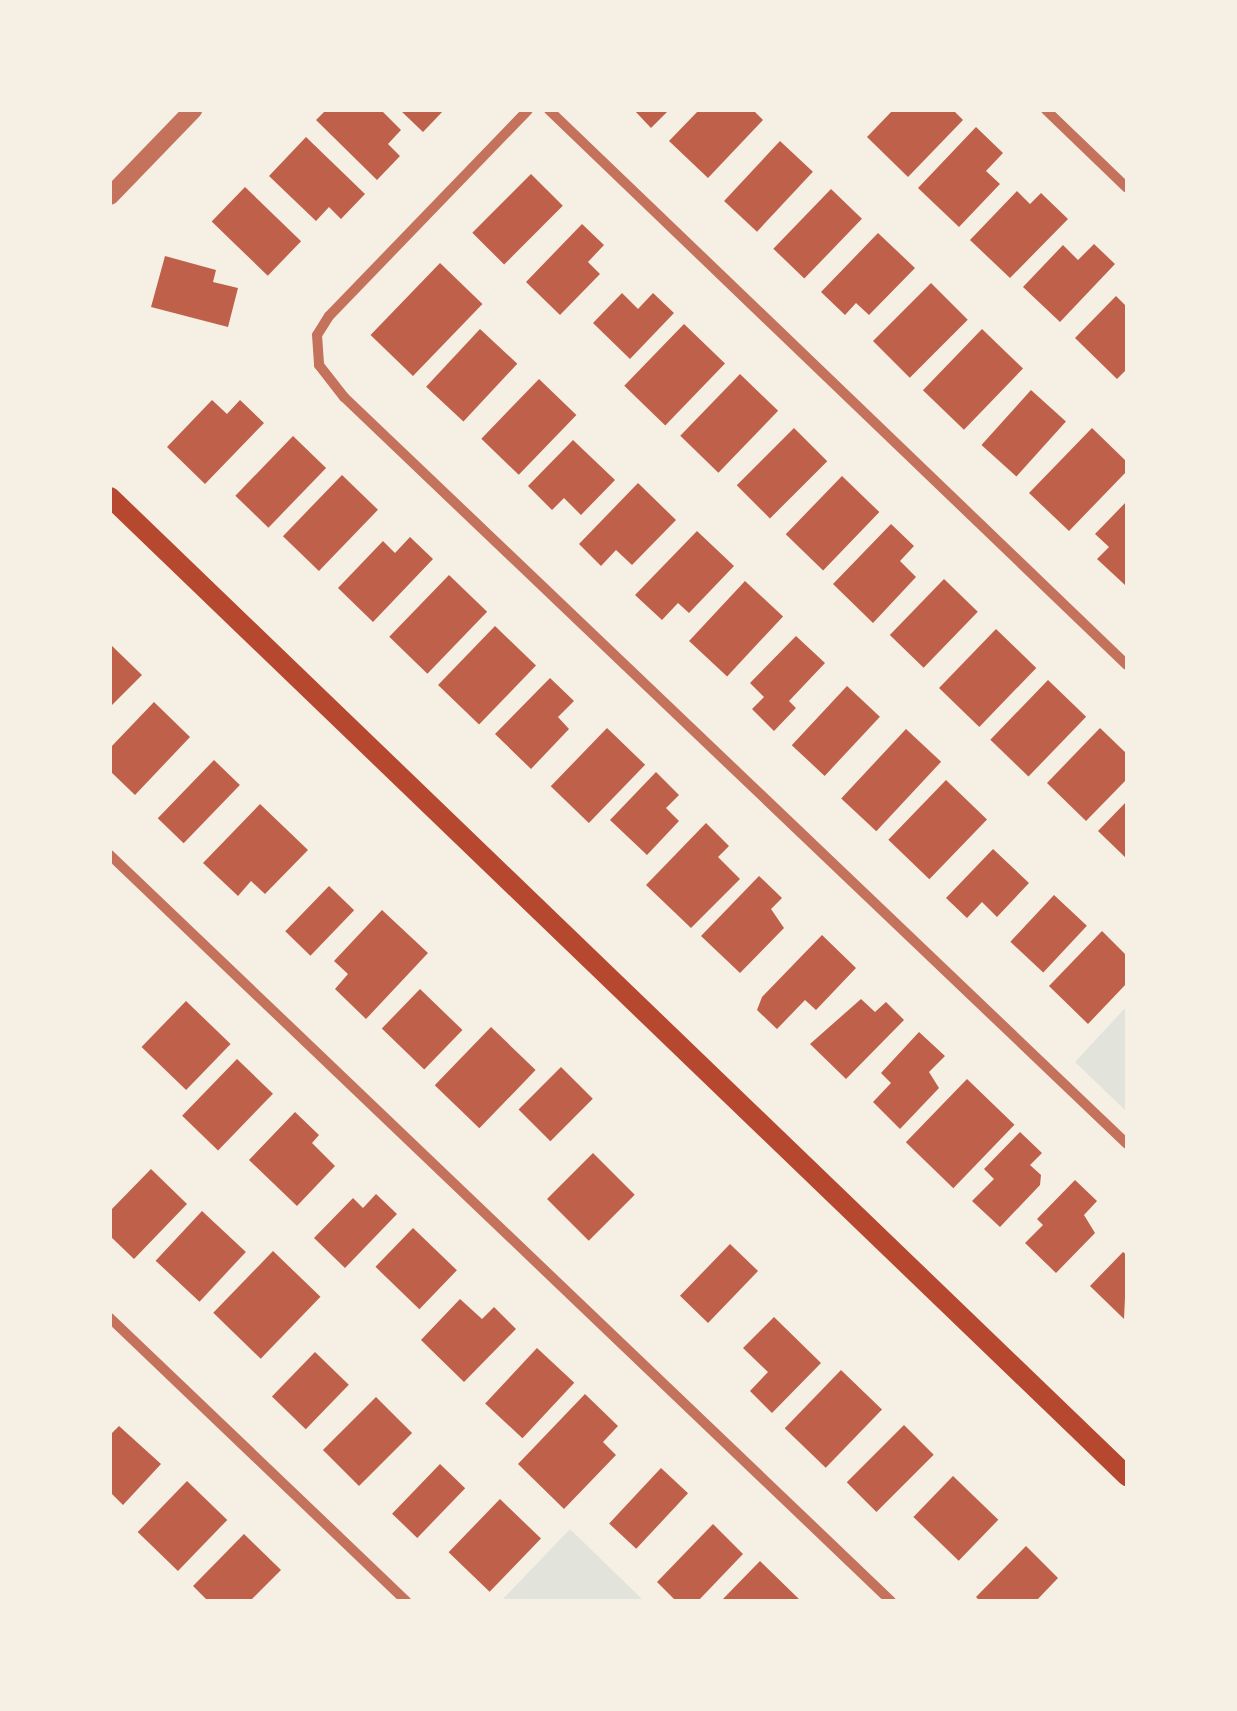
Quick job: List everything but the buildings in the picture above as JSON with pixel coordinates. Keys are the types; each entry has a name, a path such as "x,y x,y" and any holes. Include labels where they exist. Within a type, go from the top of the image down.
{"main road":[{"path":"110,497 1127,1476"}],"street":[{"path":"110,196 193,110"},
{"path":"528,110 329,316 316,351 344,397 1127,1144"},
{"path":"549,110 1127,665"},
{"path":"1046,110 1127,188"},
{"path":"110,855 890,1601"},
{"path":"110,1318 406,1601"}],"shaded area":[{"path":"1127,1006 1127,1112 1075,1062"},
{"path":"570,1529 644,1601 501,1601"}]}
